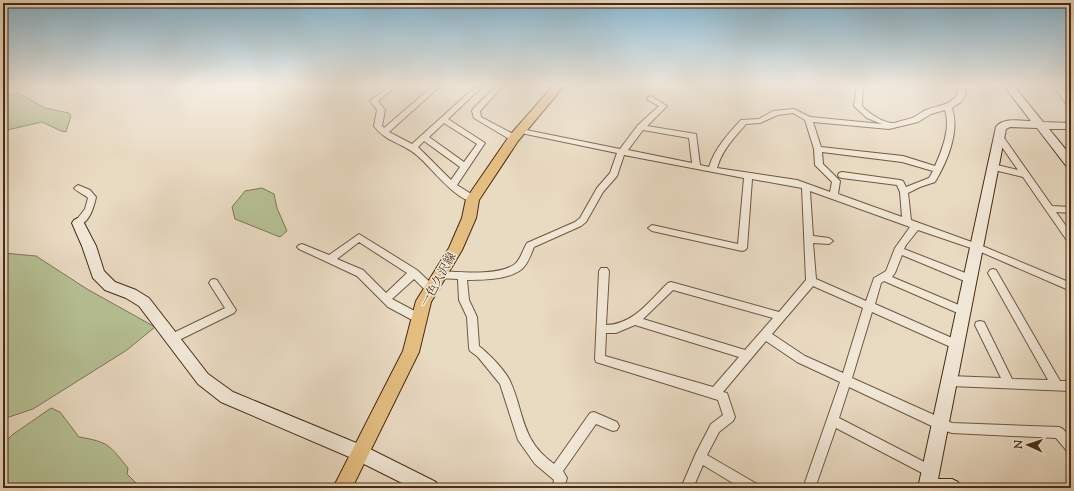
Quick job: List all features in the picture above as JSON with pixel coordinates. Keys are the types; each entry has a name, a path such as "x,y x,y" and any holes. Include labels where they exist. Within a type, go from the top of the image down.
{"main road":[{"name":"一色久沢線","path":"342,488 411,352 424,301 455,250 468,218 473,200 517,135 539,109"}],"street":[{"path":"380,109 378,126 383,133 413,147 458,191 473,200"},
{"path":"383,133 411,109"},
{"path":"413,147 425,138 456,109"},
{"path":"478,109 476,111 478,118 517,135 712,170 797,183 977,247 1071,287"},
{"path":"441,275 479,276 510,270 518,267 524,259 530,245 578,224 583,220 600,190 614,174 621,153 641,127 660,109"},
{"path":"860,109 865,115 870,118 894,126"},
{"path":"712,170 715,157 719,151 744,122 760,121 776,113 794,111 808,119 882,127 894,126 903,122 915,120 928,112 940,109"},
{"path":"904,192 932,180 938,170 952,129 949,109"},
{"path":"1027,109 1071,164"},
{"path":"808,119 818,149 819,165 836,181 834,195"},
{"path":"444,120 481,143 452,185"},
{"path":"928,482 950,381 1001,127 1009,124 1071,126"},
{"path":"641,127 693,136 696,167"},
{"path":"998,137 1069,235"},
{"path":"425,138 465,166"},
{"path":"818,149 886,156 903,159 938,170"},
{"path":"993,168 1026,175"},
{"path":"809,488 833,421 870,308 877,281 890,273 898,250 912,224 904,192 900,184 842,175"},
{"path":"652,228 742,248 748,176"},
{"path":"715,393 811,281 810,239 806,186"},
{"path":"78,188 87,192 92,197 89,210 78,223 89,246 98,274 110,286 131,294 144,302 203,379 227,397 360,453 430,488"},
{"path":"1049,209 1071,210"},
{"path":"330,259 359,237 414,273 431,289"},
{"path":"810,239 830,241"},
{"path":"302,247 360,272 391,304 420,319"},
{"path":"898,250 970,279"},
{"path":"604,271 600,359 715,393 723,397 729,417 715,428 700,457 687,488"},
{"path":"386,299 414,273"},
{"path":"993,273 1057,386"},
{"path":"462,276 464,300 472,317 474,348 482,354 505,382 522,436 539,460 561,478 558,488"},
{"path":"883,277 963,311"},
{"path":"811,281 957,345"},
{"path":"171,339 231,310 214,283"},
{"path":"601,329 616,329 635,321 671,286 780,316"},
{"path":"635,321 747,355"},
{"path":"980,325 1009,384"},
{"path":"766,335 801,359 940,424 952,428 1059,433 1071,447"},
{"path":"950,381 1071,386"},
{"path":"555,472 594,417 613,426"},
{"path":"833,421 928,482 952,488"},
{"path":"700,457 753,488"}],"green space":[{"path":"3,109 49,109 69,113 71,116 66,132 42,122 3,131"},
{"path":"262,188 274,194 277,208 287,231 280,237 235,219 232,207 245,191"},
{"path":"3,253 36,256 87,289 155,327 127,350 33,409 3,419"},
{"path":"51,408 60,412 79,437 103,443 112,449 128,468 127,474 141,488 3,488 3,444 12,435"}]}
